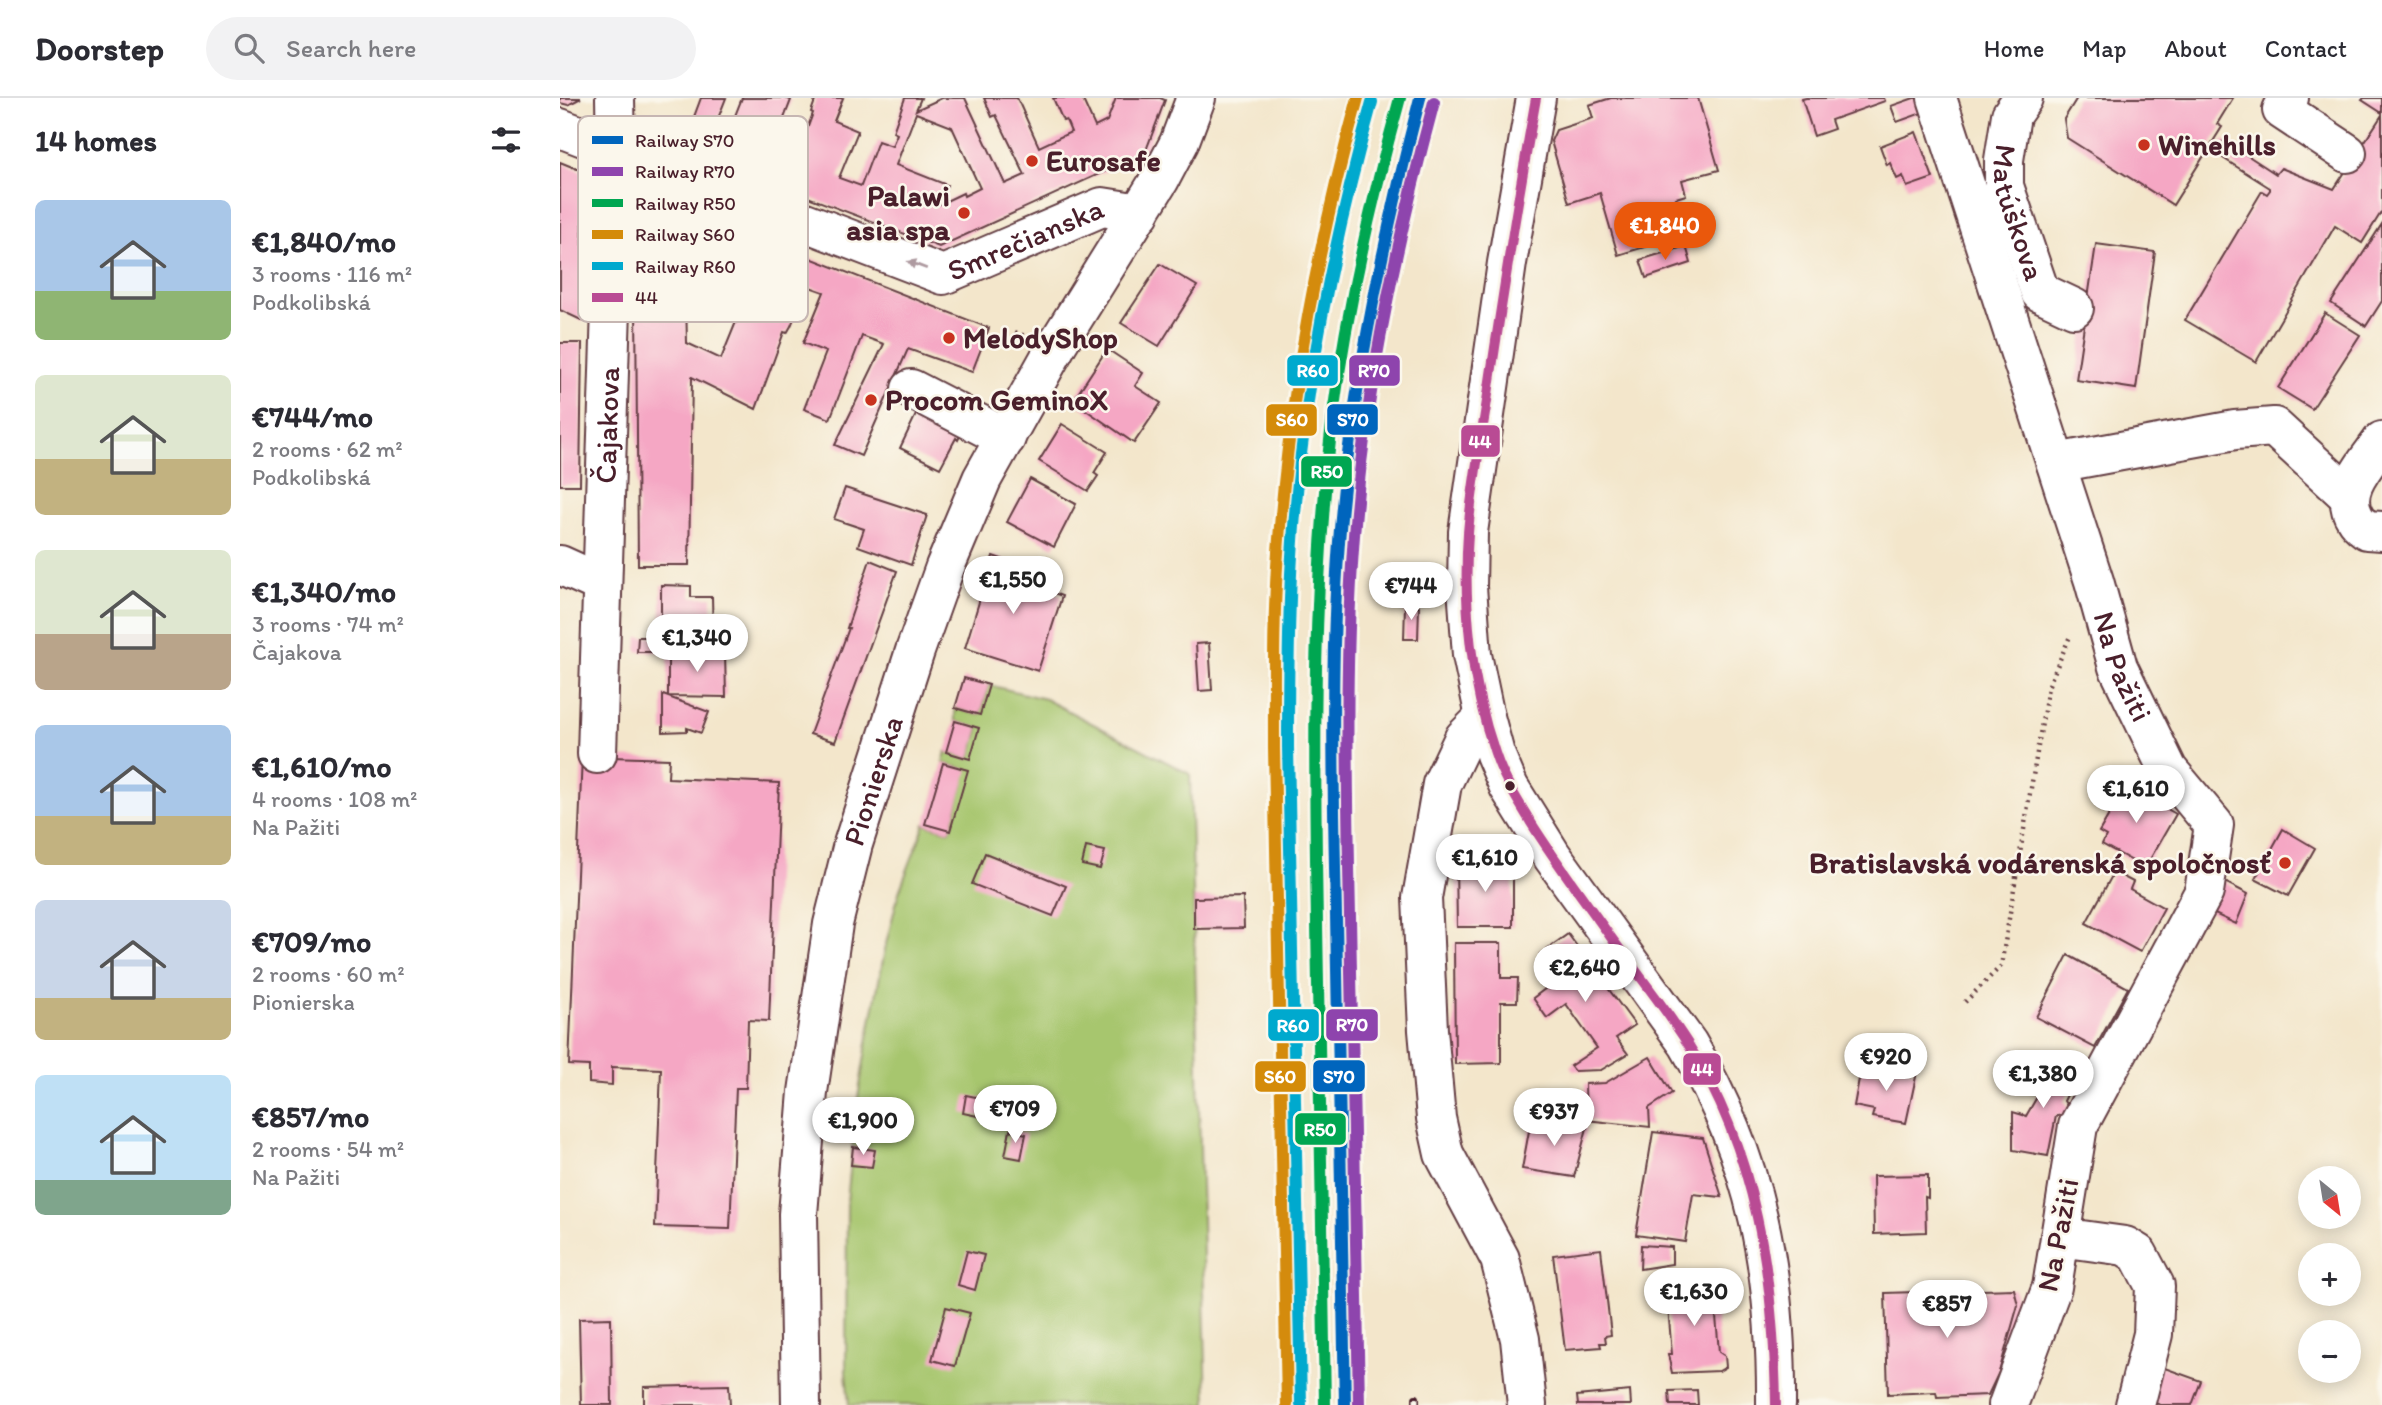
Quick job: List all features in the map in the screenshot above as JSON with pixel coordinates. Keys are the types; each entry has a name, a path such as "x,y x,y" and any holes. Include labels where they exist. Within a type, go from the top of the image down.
{"street":[{"name":"Čajakova","path":"615,98 615,116"},
{"name":"Pionierska","path":"801,1405 798,1252 800,1175 817,1020 838,904 853,844 937,591 978,490 1058,343 1140,213 1179,143 1196,98"},
{"path":"1536,98 1507,263 1468,532 1467,587 1472,655 1495,754 1509,787 1531,824 1688,1044 1725,1115 1747,1172 1763,1234 1772,1289 1777,1349 1776,1405"},
{"name":"Na Pažiti","path":"1937,98 2094,581 2118,667 2168,770 2214,825 2204,892 2078,1126 2052,1286 2008,1405"},
{"name":"Matúškova","path":"2023,98 2011,116 2004,160 2004,186 2040,292 2074,309"},
{"path":"2289,98 2282,110 2347,153"},
{"name":"Smrečianska","path":"560,128 578,135"},
{"name":"Smrečianska","path":"808,223 943,275 1102,207 1140,213"},
{"name":"Čajakova","path":"597,754 610,322"},
{"path":"911,389 1006,438"},
{"path":"2056,463 2235,430 2274,427 2349,496 2354,517 2367,530 2382,531"},
{"path":"2349,496 2360,471 2381,443"},
{"path":"560,565 602,584"},
{"path":"1485,717 1464,738 1442,784 1422,898 1428,1030 1436,1118 1444,1154 1500,1259 1520,1339 1527,1405"},
{"path":"2060,1237 2125,1246 2138,1254 2155,1286 2153,1334 2135,1405"}],"path":[{"path":"1965,1002 2001,966 2048,687 2094,581"}],"green space":[{"path":"989,685 1045,699 1190,774 1207,1405 849,1405 846,1372 847,1202 856,1110 886,944 899,892 925,824 950,831 967,770 943,763 946,752 970,759 979,729 955,721 955,708 980,715"}],"building":[{"path":"560,98 581,98 568,105 560,103"},
{"path":"701,98 726,98 719,116 694,116"},
{"path":"742,98 791,100 785,116 735,116"},
{"path":"816,98 843,98 834,121 858,131 839,178 861,186 878,141 892,146 897,134 893,132 905,98 921,98 916,110 942,98 965,98 1005,184 1025,175 996,115 992,117 984,98 1017,98 1039,147 1071,132 1053,98 1082,98 1095,127 1107,121 1116,98 1165,100 1145,153 939,247 808,197 808,127","holes":["916,113 952,127 980,188 940,204 947,185 896,165"]},
{"path":"1611,98 1698,98 1719,170 1682,180 1686,195 1676,198 1679,207 1656,214 1664,241 1618,255 1600,193 1569,203 1551,141 1556,130 1593,118 1589,105"},
{"path":"1884,98 1885,101 1831,120 1834,129 1814,136 1802,99"},
{"path":"1917,98 1922,113 1897,122 1891,106"},
{"name":"Winehills","path":"2077,98 2233,98 2217,124 2222,127 2173,205 2067,138 2064,119"},
{"path":"2382,98 2382,113 2362,100"},
{"path":"2382,115 2382,211 2362,243 2335,226 2256,362 2185,320 2262,191 2267,194 2270,190 2215,153 2224,140 2276,174 2281,168 2334,189"},
{"path":"1916,132 1933,178 1907,187 1903,176 1897,179 1890,163 1887,165 1880,146"},
{"path":"560,162 578,169 578,319 560,310"},
{"path":"2382,224 2382,301 2366,326 2331,303"},
{"path":"2096,244 2155,252 2136,389 2076,380"},
{"path":"1686,246 1691,263 1646,278 1640,260"},
{"path":"808,257 989,328 972,372 908,349 861,456 835,445 884,344 862,336 830,419 804,409 826,352 803,343 824,292 808,286"},
{"path":"1160,264 1197,286 1159,346 1121,323"},
{"path":"2325,313 2360,335 2312,409 2278,388"},
{"path":"636,322 687,322 687,343 721,359 736,322 793,322 787,333 784,332 756,409 692,377 689,565 638,565"},
{"path":"560,343 582,343 580,485 560,485"},
{"path":"1107,349 1143,373 1135,386 1161,403 1134,443 1073,401"},
{"path":"921,404 965,426 940,468 900,448"},
{"path":"1062,424 1107,452 1094,473 1098,476 1088,491 1039,461"},
{"path":"1030,479 1076,504 1054,547 1007,522"},
{"path":"845,488 927,515 911,565 858,546 864,529 834,519"},
{"path":"993,556 1035,571 1030,584 1062,596 1038,671 965,648"},
{"path":"870,560 897,571 835,742 810,734 849,628"},
{"path":"661,585 691,586 691,597 712,597 713,637 664,637 664,652 637,652 638,637 661,637"},
{"path":"1405,606 1419,606 1418,639 1404,639"},
{"path":"1209,643 1212,690 1199,691 1196,644"},
{"path":"668,652 725,652 726,697 668,696"},
{"path":"964,678 989,685 980,715 955,708"},
{"path":"663,695 709,712 701,733 687,728 687,731 663,732"},
{"path":"955,721 979,728 970,759 946,752"},
{"path":"582,756 669,759 668,778 779,783 769,1021 748,1020 746,1088 736,1088 730,1229 655,1227 661,1069 612,1067 612,1085 589,1083 589,1066 569,1065"},
{"path":"943,763 968,770 950,831 925,824"},
{"path":"2129,780 2149,791 2146,797 2176,814 2145,868 2102,844 2106,836 2099,832"},
{"name":"Bratislavská vodárenská spoločnosť","path":"2283,829 2315,848 2288,896 2255,879"},
{"path":"1086,847 1105,851 1100,869 1082,865"},
{"path":"985,853 1066,886 1053,916 972,884"},
{"path":"1456,862 1513,862 1513,927 1457,927"},
{"path":"2114,872 2133,882 2130,889 2164,908 2140,952 2086,923"},
{"path":"2221,880 2248,894 2236,924 2206,910"},
{"path":"1243,897 1244,928 1194,929 1194,898"},
{"path":"1568,934 1635,1025 1616,1038 1628,1054 1601,1070 1574,1071 1570,1066 1597,1048 1566,1004 1547,1018 1533,998 1558,979 1540,954"},
{"path":"1454,943 1501,943 1501,978 1518,978 1517,1002 1501,1002 1501,1063 1455,1064"},
{"path":"2068,955 2128,988 2095,1048 2036,1017"},
{"path":"1650,1057 1672,1093 1649,1108 1650,1127 1586,1120 1585,1084 1605,1083"},
{"path":"2044,1058 2077,1075 2064,1101 2069,1109 2067,1115 2056,1116 2048,1156 2013,1150 2013,1112 2026,1116 2041,1090 2031,1086"},
{"path":"1882,1065 1917,1072 1906,1123 1872,1117 1874,1110 1854,1106 1861,1068 1881,1072"},
{"path":"966,1095 1005,1103 1001,1121 963,1113"},
{"path":"1531,1120 1587,1128 1574,1177 1522,1169"},
{"path":"1010,1130 1026,1134 1021,1159 1005,1156"},
{"path":"1653,1132 1703,1138 1722,1197 1693,1194 1685,1242 1636,1235"},
{"path":"853,1147 875,1150 872,1167 851,1165"},
{"path":"1928,1175 1928,1198 1925,1197 1926,1232 1874,1234 1873,1176"},
{"path":"1641,1245 1672,1247 1672,1264 1640,1269"},
{"path":"1601,1249 1611,1335 1605,1336 1606,1343 1600,1343 1601,1347 1565,1350 1553,1255"},
{"path":"967,1251 984,1255 975,1290 958,1285"},
{"path":"1713,1281 1719,1352 1725,1356 1726,1367 1719,1371 1672,1373 1668,1354 1672,1354 1666,1284"},
{"path":"2014,1289 2018,1305 1999,1372 1988,1395 1937,1397 1936,1392 1888,1394 1885,1293"},
{"path":"946,1307 970,1313 955,1366 932,1360"},
{"path":"611,1318 612,1405 581,1405 579,1319"},
{"path":"2159,1366 2201,1381 2192,1405 2161,1405 2148,1401"},
{"path":"729,1385 730,1405 644,1405 644,1387"},
{"path":"1697,1390 1698,1405 1670,1405 1669,1391"},
{"path":"1630,1391 1631,1405 1578,1405 1577,1396"}],"railway":[{"path":"1416,1398 1416,1405"}],"rail line":[{"name":"S60","path":"1287,1405 1274,748 1276,576 1297,380 1330,210 1358,98"},
{"name":"R50","path":"1325,1405 1315,796 1321,541 1333,415 1345,335 1379,176 1400,98"},
{"name":"S70","path":"1345,1405 1333,745 1337,574 1347,461 1369,323 1387,233 1420,98"},
{"name":"R60","path":"1301,1405 1288,747 1291,580 1296,498 1310,384 1343,214 1372,102"},
{"name":"R70","path":"1359,1405 1348,803 1351,576 1361,463 1382,326 1411,191 1434,102"}],"transit line":[{"name":"44","path":"1536,98 1506,274 1468,533 1468,616 1480,700 1498,762 1530,821 1688,1044 1712,1085 1731,1128 1746,1172 1765,1264 1771,1311 1776,1405"}],"place":[{"name":"Winehills","path":"2144,145"},
{"name":"Eurosafe","path":"1032,161"},
{"name":"Palawi asia spa","path":"964,213"},
{"name":"MelodyShop","path":"949,338"},
{"name":"Procom GeminoX","path":"871,400"},
{"name":"Bratislavská vodárenská spoločnosť","path":"2285,863"}]}
